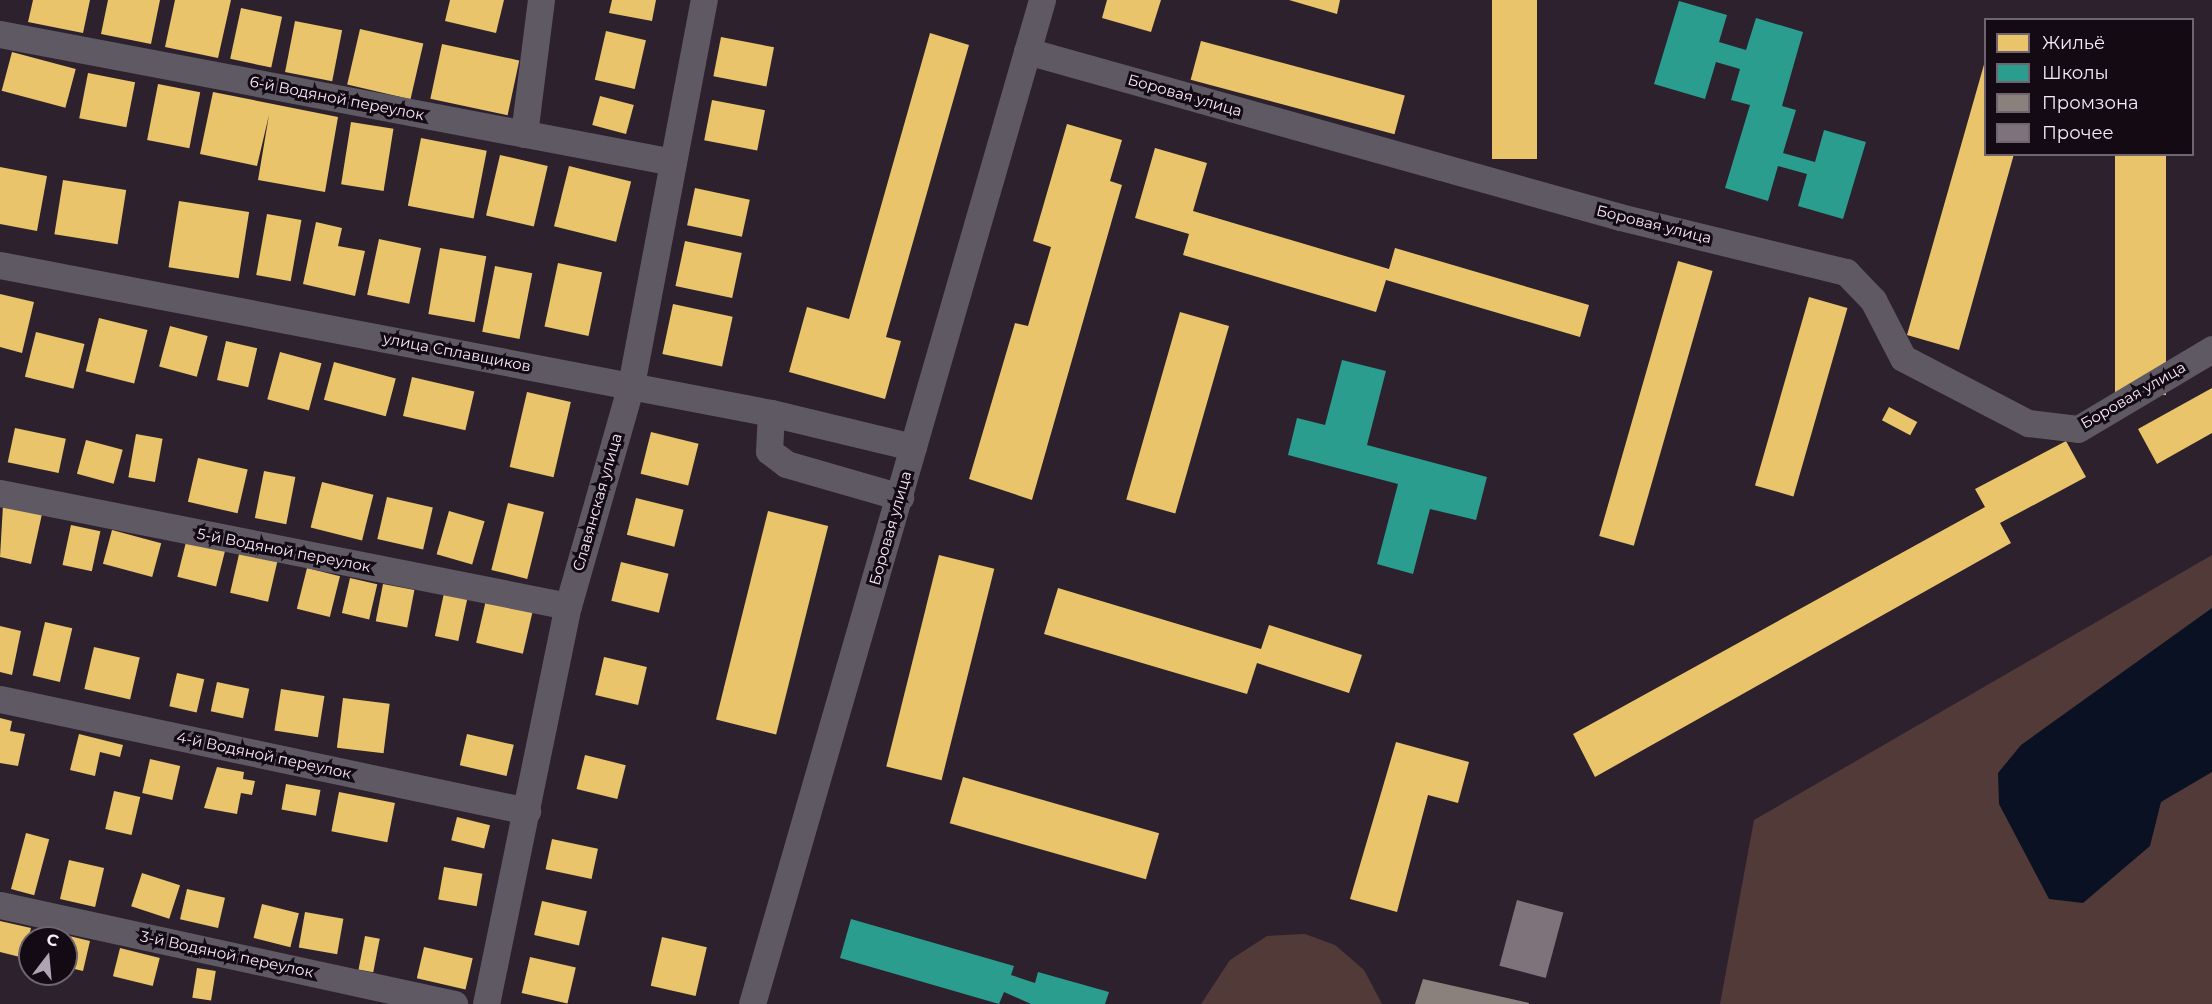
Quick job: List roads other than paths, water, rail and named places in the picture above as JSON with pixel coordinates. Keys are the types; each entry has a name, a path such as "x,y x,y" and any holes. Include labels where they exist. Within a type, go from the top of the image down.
{"street":[{"path":"524,134 541,0"},
{"name":"Славянская улица","path":"486,1004 568,606 631,385 704,0"},
{"name":"Боровая улица","path":"752,1004 1042,0"},
{"name":"6-й Водяной переулок","path":"0,34 673,162"},
{"name":"Боровая улица","path":"1027,51 1620,217 1846,272 1873,300 1903,358 2028,423 2078,429 2212,349"},
{"name":"улица Сплавщиков","path":"0,264 771,413 913,447"},
{"path":"771,413 769,450 786,464 900,497"},
{"name":"5-й Водяной переулок","path":"0,493 568,606"},
{"name":"4-й Водяной переулок","path":"0,699 527,811"},
{"name":"3-й Водяной переулок","path":"0,905 454,1004"}],"water":[{"path":"2212,608 2212,772 2161,802 2150,846 2083,903 2049,899 1999,804 1998,773 2021,745"}]}
